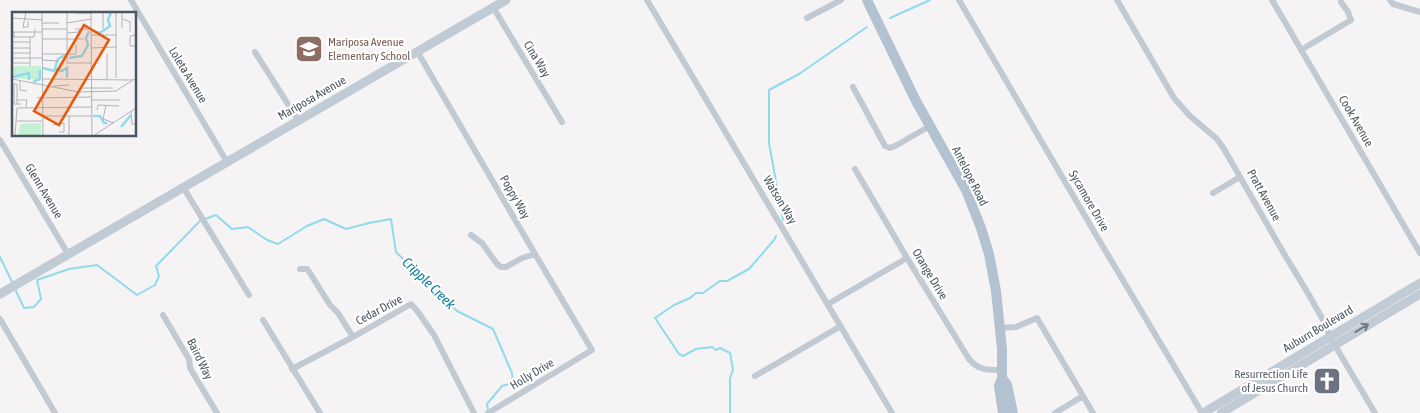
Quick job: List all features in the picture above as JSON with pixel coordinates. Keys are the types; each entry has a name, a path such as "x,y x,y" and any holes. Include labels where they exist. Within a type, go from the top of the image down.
{"main road":[{"name":"Antelope Road","path":"867,0 916,101 966,190 981,228 996,291 1002,374 999,386 1003,413"},
{"name":"Antelope Road","path":"1002,374 1007,385 1014,413"}],"street":[{"name":"Loleta Avenue","path":"130,0 227,162"},
{"name":"Mariposa Avenue","path":"4,292 506,0"},
{"name":"Watson Way","path":"647,0 892,413"},
{"path":"807,18 841,0"},
{"name":"Sycamore Drive","path":"959,0 1202,413"},
{"name":"Pratt Avenue","path":"1117,0 1174,98 1190,116 1217,139 1224,149 1309,294 1333,341 1375,413"},
{"name":"Cook Avenue","path":"1272,0 1420,253"},
{"path":"1390,0 1393,4 1420,12"},
{"path":"1301,50 1351,20 1341,2"},
{"name":"Cina Way","path":"493,7 562,122"},
{"name":"Poppy Way","path":"417,51 585,336 592,350 588,353"},
{"path":"255,52 298,120"},
{"path":"852,87 885,146 890,148 895,146 930,126"},
{"name":"Glenn Avenue","path":"0,140 68,254"},
{"name":"Orange Drive","path":"855,169 907,258 973,364 984,370 1002,374"},
{"path":"1213,193 1240,177"},
{"path":"183,188 249,295"},
{"path":"471,235 482,243 501,267 506,267 522,258 535,254"},
{"path":"828,304 907,258"},
{"name":"Cedar Drive","path":"300,269 306,269 310,273 353,337 411,304 434,335 474,413"},
{"name":"Auburn Boulevard","path":"1221,413 1420,283"},
{"path":"1390,312 1403,299 1420,289"},
{"name":"Auburn Boulevard","path":"1202,413 1420,294"},
{"name":"Baird Way","path":"164,314 189,359 190,368 217,413"},
{"path":"1000,328 1016,327 1037,318 1093,413"},
{"path":"0,319 55,413"},
{"path":"263,320 320,413"},
{"path":"755,376 841,326"},
{"path":"292,369 353,337"},
{"name":"Holly Drive","path":"488,413 588,353"},
{"path":"1056,413 1083,396"}],"waterway":[{"path":"890,18 930,0"},
{"path":"783,220 769,143 769,90 799,74 867,27"},
{"name":"Cripple Creek","path":"205,219 216,215 232,229 248,227 267,240 278,244 307,226 324,219 346,229 391,219 396,252 457,311 493,329 512,373 513,383 502,386 487,404 488,410"},
{"name":"Cripple Creek","path":"15,289 24,308 34,307 41,299 37,280 69,269 97,265 137,295 155,285 159,276 156,266 200,221"},
{"path":"730,413 730,378 733,370 730,353 720,348 716,350 712,347 696,349 683,356 679,354 655,318 696,293 703,293 720,281 727,281 749,269 776,236"},
{"name":"Cripple Creek","path":"0,257 12,282"}],"place":[{"name":"Mariposa Avenue Elementary School","path":"309,49"},
{"name":"Resurrection Life of Jesus Church","path":"1327,381"}]}
